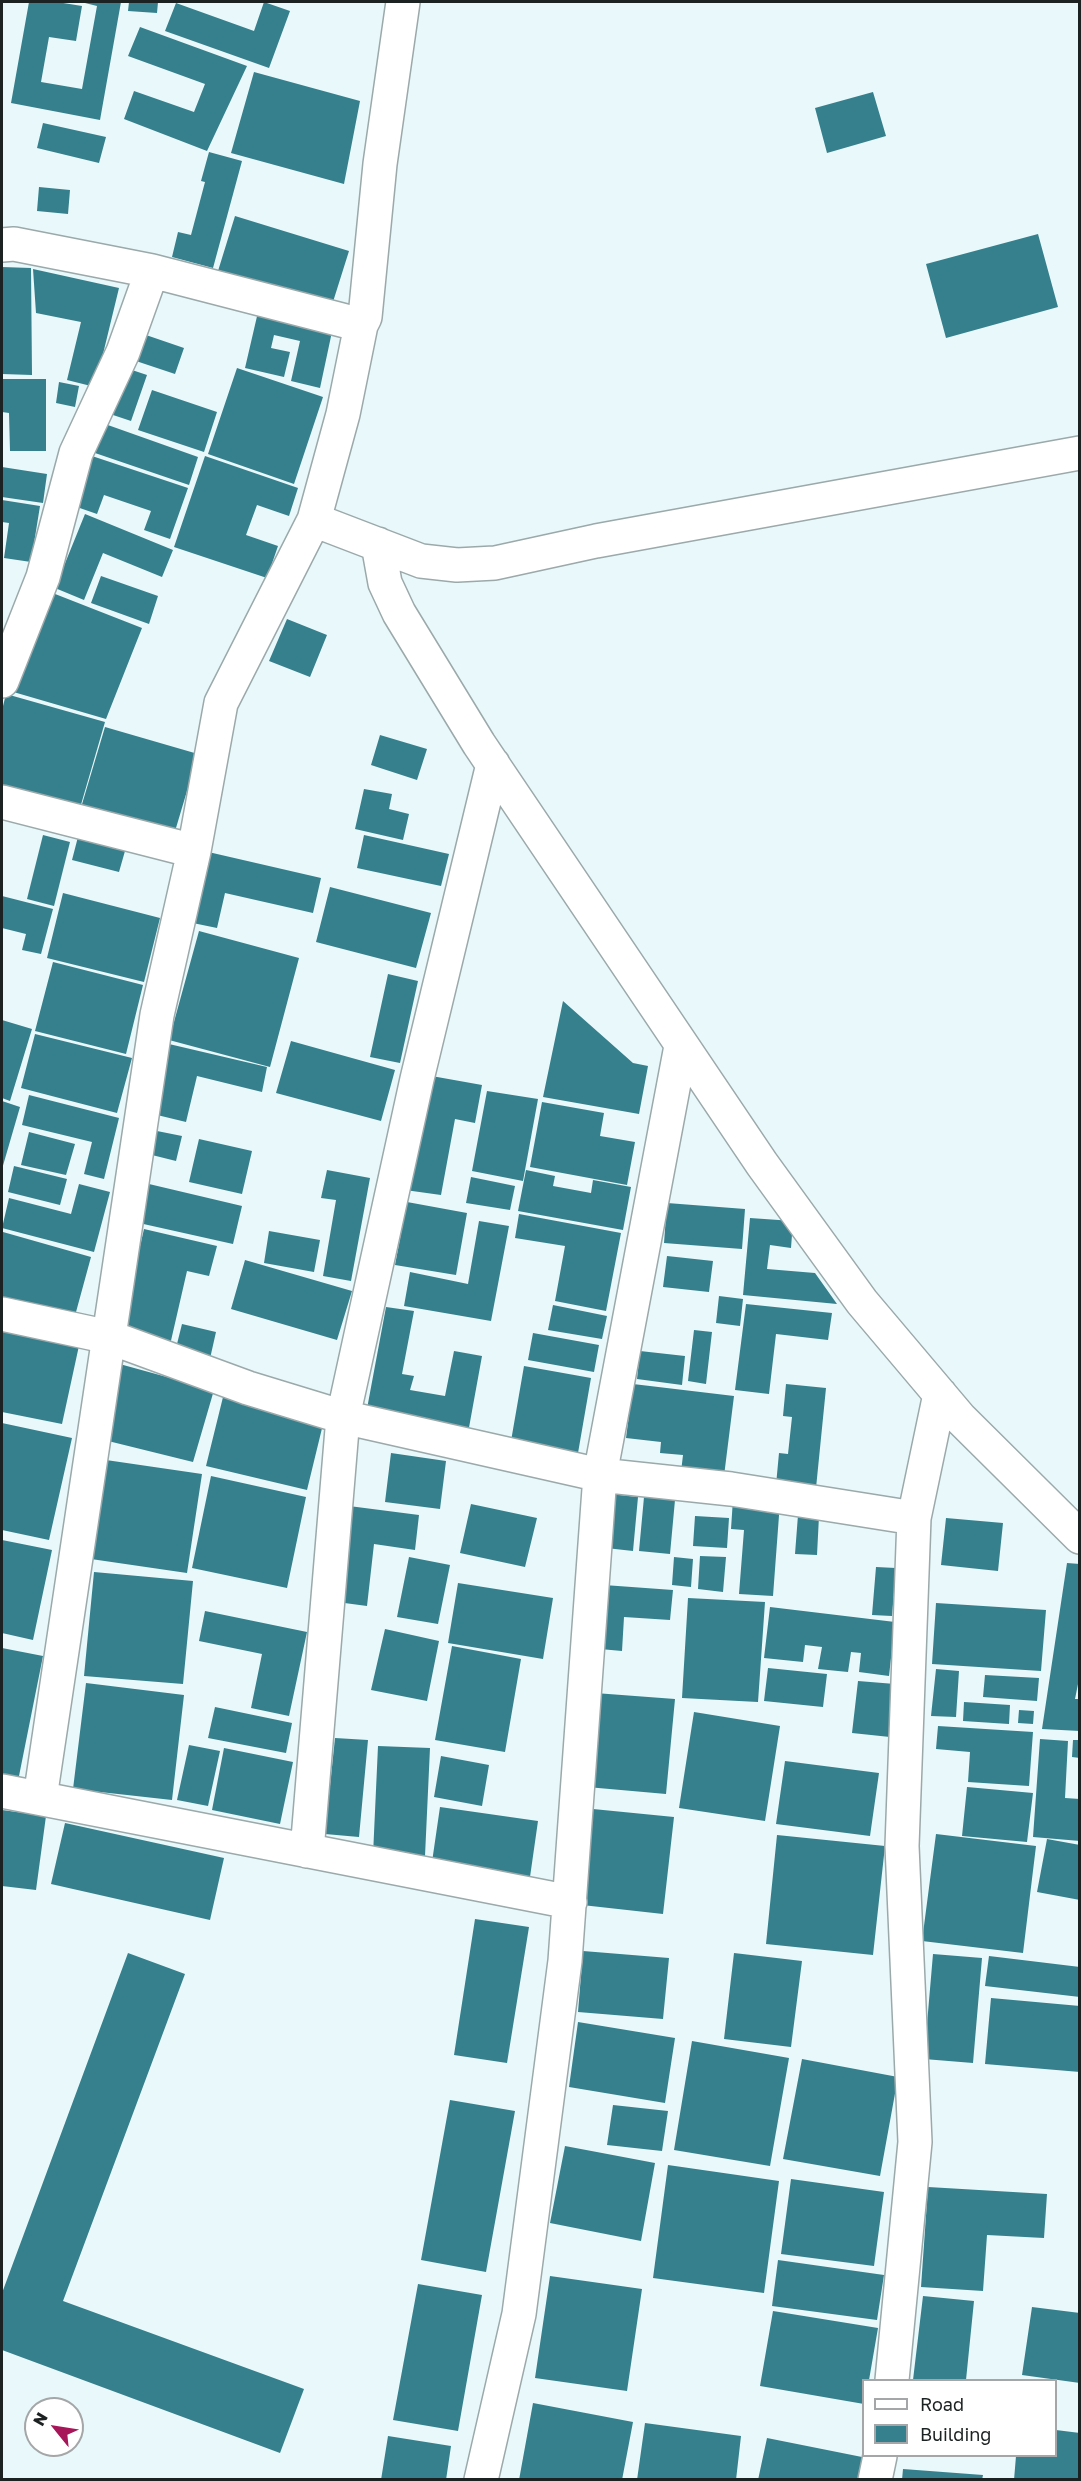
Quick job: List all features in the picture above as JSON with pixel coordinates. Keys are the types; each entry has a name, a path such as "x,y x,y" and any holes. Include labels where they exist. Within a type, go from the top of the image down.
{"street":[{"path":"40,1798 157,1015 194,851 221,703 314,520 343,414 361,325 365,317 380,164 403,2"},
{"path":"2,245 14,244 152,271 361,325"},
{"path":"2,681 43,577 76,453 123,352 152,271"},
{"path":"314,520 421,561 457,565 495,563 596,541 1080,453"},
{"path":"378,544 385,583 399,613 493,764 762,1164 862,1302 960,1418 1080,1537"},
{"path":"307,1851 343,1417 417,1079 493,764"},
{"path":"2,802 194,851"},
{"path":"481,2480 519,2314 565,1961 600,1475 681,1046"},
{"path":"2,1314 108,1337 248,1388 343,1417 600,1475 731,1489 914,1518"},
{"path":"892,2379 915,2142 902,1846 914,1518 940,1394"},
{"path":"2,1791 570,1902"},
{"path":"875,2480 880,2457"}],"building":[{"path":"29,2 57,2 82,6 76,41 49,37 41,82 82,89 97,6 81,2 121,2 100,120 11,103"},
{"path":"129,2 158,2 157,13 128,11"},
{"path":"264,2 290,11 269,68 165,31 176,3 254,31"},
{"path":"140,27 247,66 207,151 124,119 134,91 194,112 205,84 128,56"},
{"path":"254,72 360,101 344,184 231,153"},
{"path":"873,92 886,136 827,153 815,108"},
{"path":"43,123 106,137 99,163 37,148"},
{"path":"209,152 242,161 213,268 172,257 178,232 191,235 205,182 201,181"},
{"path":"39,187 70,190 68,214 37,211"},
{"path":"235,216 349,251 332,305 218,271"},
{"path":"1038,234 1058,307 946,338 926,264"},
{"path":"2,267 31,268 32,375 2,374"},
{"path":"33,269 119,288 95,387 67,380 81,322 36,313"},
{"path":"258,312 333,327 320,388 291,381 300,341 274,335 271,348 290,352 284,377 245,368"},
{"path":"146,335 184,348 175,374 136,361"},
{"path":"123,367 147,375 131,421 107,413"},
{"path":"237,368 323,397 294,484 208,454"},
{"path":"2,379 46,379 46,451 10,451 9,413 2,412"},
{"path":"59,382 79,386 75,407 56,403"},
{"path":"152,390 217,412 204,452 138,430"},
{"path":"105,424 198,457 189,485 95,453"},
{"path":"92,456 188,488 170,539 144,530 151,511 104,495 97,514 74,506"},
{"path":"205,456 298,488 289,516 257,505 246,535 278,546 267,578 174,547"},
{"path":"2,467 47,474 43,503 2,497"},
{"path":"2,500 40,506 31,562 4,558 9,523 2,522"},
{"path":"85,514 173,550 162,577 103,553 84,600 55,588"},
{"path":"101,576 158,596 149,624 91,603"},
{"path":"50,592 142,628 106,719 10,691"},
{"path":"287,619 327,635 310,677 269,661"},
{"path":"6,694 105,722 80,808 2,786 2,710"},
{"path":"105,727 198,754 173,838 80,811"},
{"path":"380,735 427,749 417,780 371,765"},
{"path":"364,789 392,794 389,809 409,814 403,840 355,829"},
{"path":"79,833 127,844 119,872 72,860"},
{"path":"43,835 70,842 54,906 27,899"},
{"path":"364,835 449,854 441,886 357,868"},
{"path":"204,851 321,878 313,913 225,893 217,928 188,922"},
{"path":"330,887 431,913 416,968 316,942"},
{"path":"63,893 160,918 144,982 47,958"},
{"path":"2,896 53,909 41,954 22,950 26,934 2,928"},
{"path":"199,931 299,958 270,1067 169,1040"},
{"path":"53,962 143,985 126,1054 35,1031"},
{"path":"388,974 418,981 400,1063 370,1057"},
{"path":"563,1001 633,1063 648,1066 639,1114 543,1097"},
{"path":"2,1020 32,1029 10,1101 2,1098"},
{"path":"35,1034 132,1058 117,1113 21,1088"},
{"path":"291,1041 395,1070 381,1121 276,1093"},
{"path":"169,1044 267,1067 262,1092 197,1076 186,1122 153,1114"},
{"path":"426,1075 482,1085 475,1123 455,1119 441,1195 405,1190"},
{"path":"487,1091 538,1099 523,1181 472,1171"},
{"path":"29,1095 119,1118 104,1179 84,1174 92,1142 22,1125"},
{"path":"2,1101 20,1107 2,1169"},
{"path":"542,1102 604,1113 600,1136 635,1142 627,1185 530,1167"},
{"path":"157,1131 182,1136 176,1161 152,1155"},
{"path":"29,1132 75,1144 66,1175 21,1165"},
{"path":"199,1139 252,1151 242,1194 189,1182"},
{"path":"14,1166 67,1179 60,1205 8,1192"},
{"path":"327,1170 370,1178 351,1281 323,1276 336,1200 321,1198"},
{"path":"526,1170 555,1176 553,1186 591,1193 593,1180 631,1187 623,1230 518,1211"},
{"path":"471,1177 515,1186 510,1210 466,1203"},
{"path":"79,1184 110,1192 94,1252 2,1228 9,1198 71,1214"},
{"path":"149,1184 242,1206 233,1244 139,1223"},
{"path":"407,1202 467,1213 456,1275 395,1265"},
{"path":"667,1203 745,1209 742,1249 664,1243"},
{"path":"519,1214 621,1233 606,1311 555,1301 565,1246 515,1238"},
{"path":"750,1218 793,1221 791,1248 770,1245 767,1269 815,1273 837,1304 743,1295"},
{"path":"479,1221 509,1226 491,1321 404,1306 410,1272 468,1284"},
{"path":"144,1229 217,1246 209,1276 187,1271 170,1345 120,1334"},
{"path":"269,1231 320,1240 314,1272 264,1263"},
{"path":"3,1232 91,1257 73,1323 2,1304"},
{"path":"667,1256 713,1261 709,1292 663,1287"},
{"path":"245,1260 352,1291 337,1340 231,1309"},
{"path":"719,1296 743,1299 740,1326 716,1323"},
{"path":"746,1304 832,1313 828,1340 776,1334 769,1394 735,1390"},
{"path":"553,1305 607,1316 602,1339 548,1330"},
{"path":"386,1307 414,1311 402,1374 414,1376 410,1390 445,1396 454,1351 482,1356 468,1433 366,1414"},
{"path":"2,1324 80,1341 62,1424 2,1412"},
{"path":"182,1324 216,1332 209,1363 174,1356"},
{"path":"694,1330 712,1332 706,1384 688,1381"},
{"path":"533,1333 599,1345 594,1372 528,1360"},
{"path":"640,1351 685,1356 682,1385 637,1379"},
{"path":"116,1363 214,1390 193,1462 96,1438"},
{"path":"524,1366 591,1378 578,1453 511,1441"},
{"path":"633,1384 734,1396 724,1476 681,1472 683,1455 660,1453 661,1442 626,1438"},
{"path":"786,1384 826,1388 816,1488 776,1485 779,1453 788,1454 792,1417 783,1416"},
{"path":"224,1393 325,1416 307,1490 206,1466"},
{"path":"2,1423 72,1438 49,1540 2,1530"},
{"path":"391,1453 446,1461 440,1509 385,1502"},
{"path":"106,1460 202,1474 187,1573 91,1559"},
{"path":"211,1476 306,1497 287,1588 192,1568"},
{"path":"610,1494 638,1497 633,1551 606,1548"},
{"path":"644,1497 675,1500 670,1554 639,1551"},
{"path":"733,1499 780,1502 773,1596 739,1594 744,1530 731,1529"},
{"path":"471,1504 537,1518 525,1567 460,1553"},
{"path":"349,1506 419,1515 415,1550 374,1544 367,1606 337,1602"},
{"path":"798,1515 819,1516 817,1555 795,1554"},
{"path":"695,1516 729,1518 727,1548 693,1546"},
{"path":"946,1518 1003,1523 998,1571 941,1565"},
{"path":"2,1540 52,1550 33,1640 2,1633"},
{"path":"700,1556 726,1557 723,1592 698,1589"},
{"path":"409,1557 450,1565 438,1624 397,1617"},
{"path":"674,1557 693,1559 691,1587 672,1585"},
{"path":"1067,1563 1080,1564 1080,1674 1075,1699 1080,1699 1080,1731 1042,1729"},
{"path":"876,1567 896,1568 892,1616 872,1615"},
{"path":"94,1572 193,1581 183,1684 84,1676"},
{"path":"458,1583 553,1598 543,1659 448,1643"},
{"path":"604,1585 673,1590 670,1620 624,1617 622,1651 600,1649"},
{"path":"688,1598 765,1602 758,1702 682,1698"},
{"path":"936,1603 1046,1610 1041,1671 932,1664"},
{"path":"770,1607 895,1622 889,1676 859,1672 861,1653 851,1652 848,1672 818,1669 822,1647 805,1645 803,1662 764,1658"},
{"path":"205,1611 307,1632 289,1716 251,1708 262,1654 199,1641"},
{"path":"385,1629 439,1641 427,1701 371,1690"},
{"path":"452,1646 521,1659 505,1752 435,1740"},
{"path":"2,1648 43,1656 18,1781 2,1777"},
{"path":"768,1668 827,1674 823,1707 764,1701"},
{"path":"936,1669 959,1671 956,1717 931,1716"},
{"path":"985,1675 1039,1678 1037,1701 983,1697"},
{"path":"858,1681 895,1684 890,1737 852,1733"},
{"path":"86,1683 184,1695 172,1800 73,1789"},
{"path":"595,1693 675,1699 666,1794 587,1787"},
{"path":"964,1702 1010,1705 1009,1724 963,1721"},
{"path":"215,1707 292,1723 286,1753 208,1738"},
{"path":"1019,1710 1034,1711 1033,1724 1018,1723"},
{"path":"694,1712 780,1726 765,1821 679,1808"},
{"path":"938,1726 1033,1732 1029,1786 968,1782 970,1752 936,1749"},
{"path":"335,1738 368,1740 359,1837 325,1834"},
{"path":"1040,1739 1068,1741 1065,1798 1080,1799 1080,1841 1033,1837"},
{"path":"1073,1740 1080,1740 1080,1758 1072,1757"},
{"path":"189,1745 220,1751 208,1806 177,1800"},
{"path":"378,1746 430,1748 425,1856 373,1855"},
{"path":"224,1748 293,1762 280,1824 212,1810"},
{"path":"441,1756 489,1765 482,1806 434,1797"},
{"path":"785,1761 879,1773 870,1836 776,1824"},
{"path":"967,1787 1033,1793 1027,1842 962,1836"},
{"path":"440,1807 538,1821 530,1877 432,1862"},
{"path":"593,1809 674,1817 663,1914 582,1905"},
{"path":"2,1810 46,1816 36,1890 2,1886"},
{"path":"65,1823 224,1858 210,1920 51,1884"},
{"path":"936,1834 1036,1846 1023,1953 922,1941"},
{"path":"777,1835 885,1846 873,1955 766,1944"},
{"path":"1047,1839 1080,1845 1080,1900 1037,1892"},
{"path":"475,1919 529,1927 507,2063 454,2055"},
{"path":"583,1951 669,1958 663,2019 578,2012"},
{"path":"128,1953 185,1974 63,2301 304,2389 280,2453 2,2350 2,2293"},
{"path":"734,1953 802,1961 791,2047 724,2039"},
{"path":"933,1954 982,1958 973,2063 924,2059"},
{"path":"989,1956 1080,1967 1080,1997 985,1986"},
{"path":"991,1998 1080,2006 1080,2072 985,2064"},
{"path":"578,2022 675,2038 665,2103 569,2087"},
{"path":"692,2041 789,2058 770,2166 674,2150"},
{"path":"802,2059 898,2077 880,2176 783,2159"},
{"path":"450,2100 515,2111 486,2272 421,2260"},
{"path":"613,2105 668,2111 662,2151 607,2145"},
{"path":"565,2146 655,2163 641,2241 550,2223"},
{"path":"668,2165 779,2181 764,2293 653,2278"},
{"path":"791,2179 884,2192 874,2266 781,2254"},
{"path":"928,2187 1047,2194 1044,2238 987,2235 983,2291 921,2287"},
{"path":"778,2260 884,2275 877,2320 772,2306"},
{"path":"550,2276 642,2289 627,2391 535,2378"},
{"path":"418,2284 482,2295 458,2431 393,2420"},
{"path":"923,2296 974,2301 966,2379 913,2379"},
{"path":"1032,2307 1080,2313 1080,2383 1022,2375"},
{"path":"773,2311 878,2328 869,2379 862,2379 862,2404 760,2386"},
{"path":"533,2403 633,2422 622,2480 519,2480"},
{"path":"645,2423 741,2436 736,2480 637,2480"},
{"path":"1057,2430 1080,2433 1080,2480 1014,2480 1016,2457 1057,2457"},
{"path":"388,2436 451,2446 446,2480 381,2480"},
{"path":"767,2438 867,2458 862,2480 758,2480"},
{"path":"903,2469 983,2475 982,2480 902,2480"}]}
